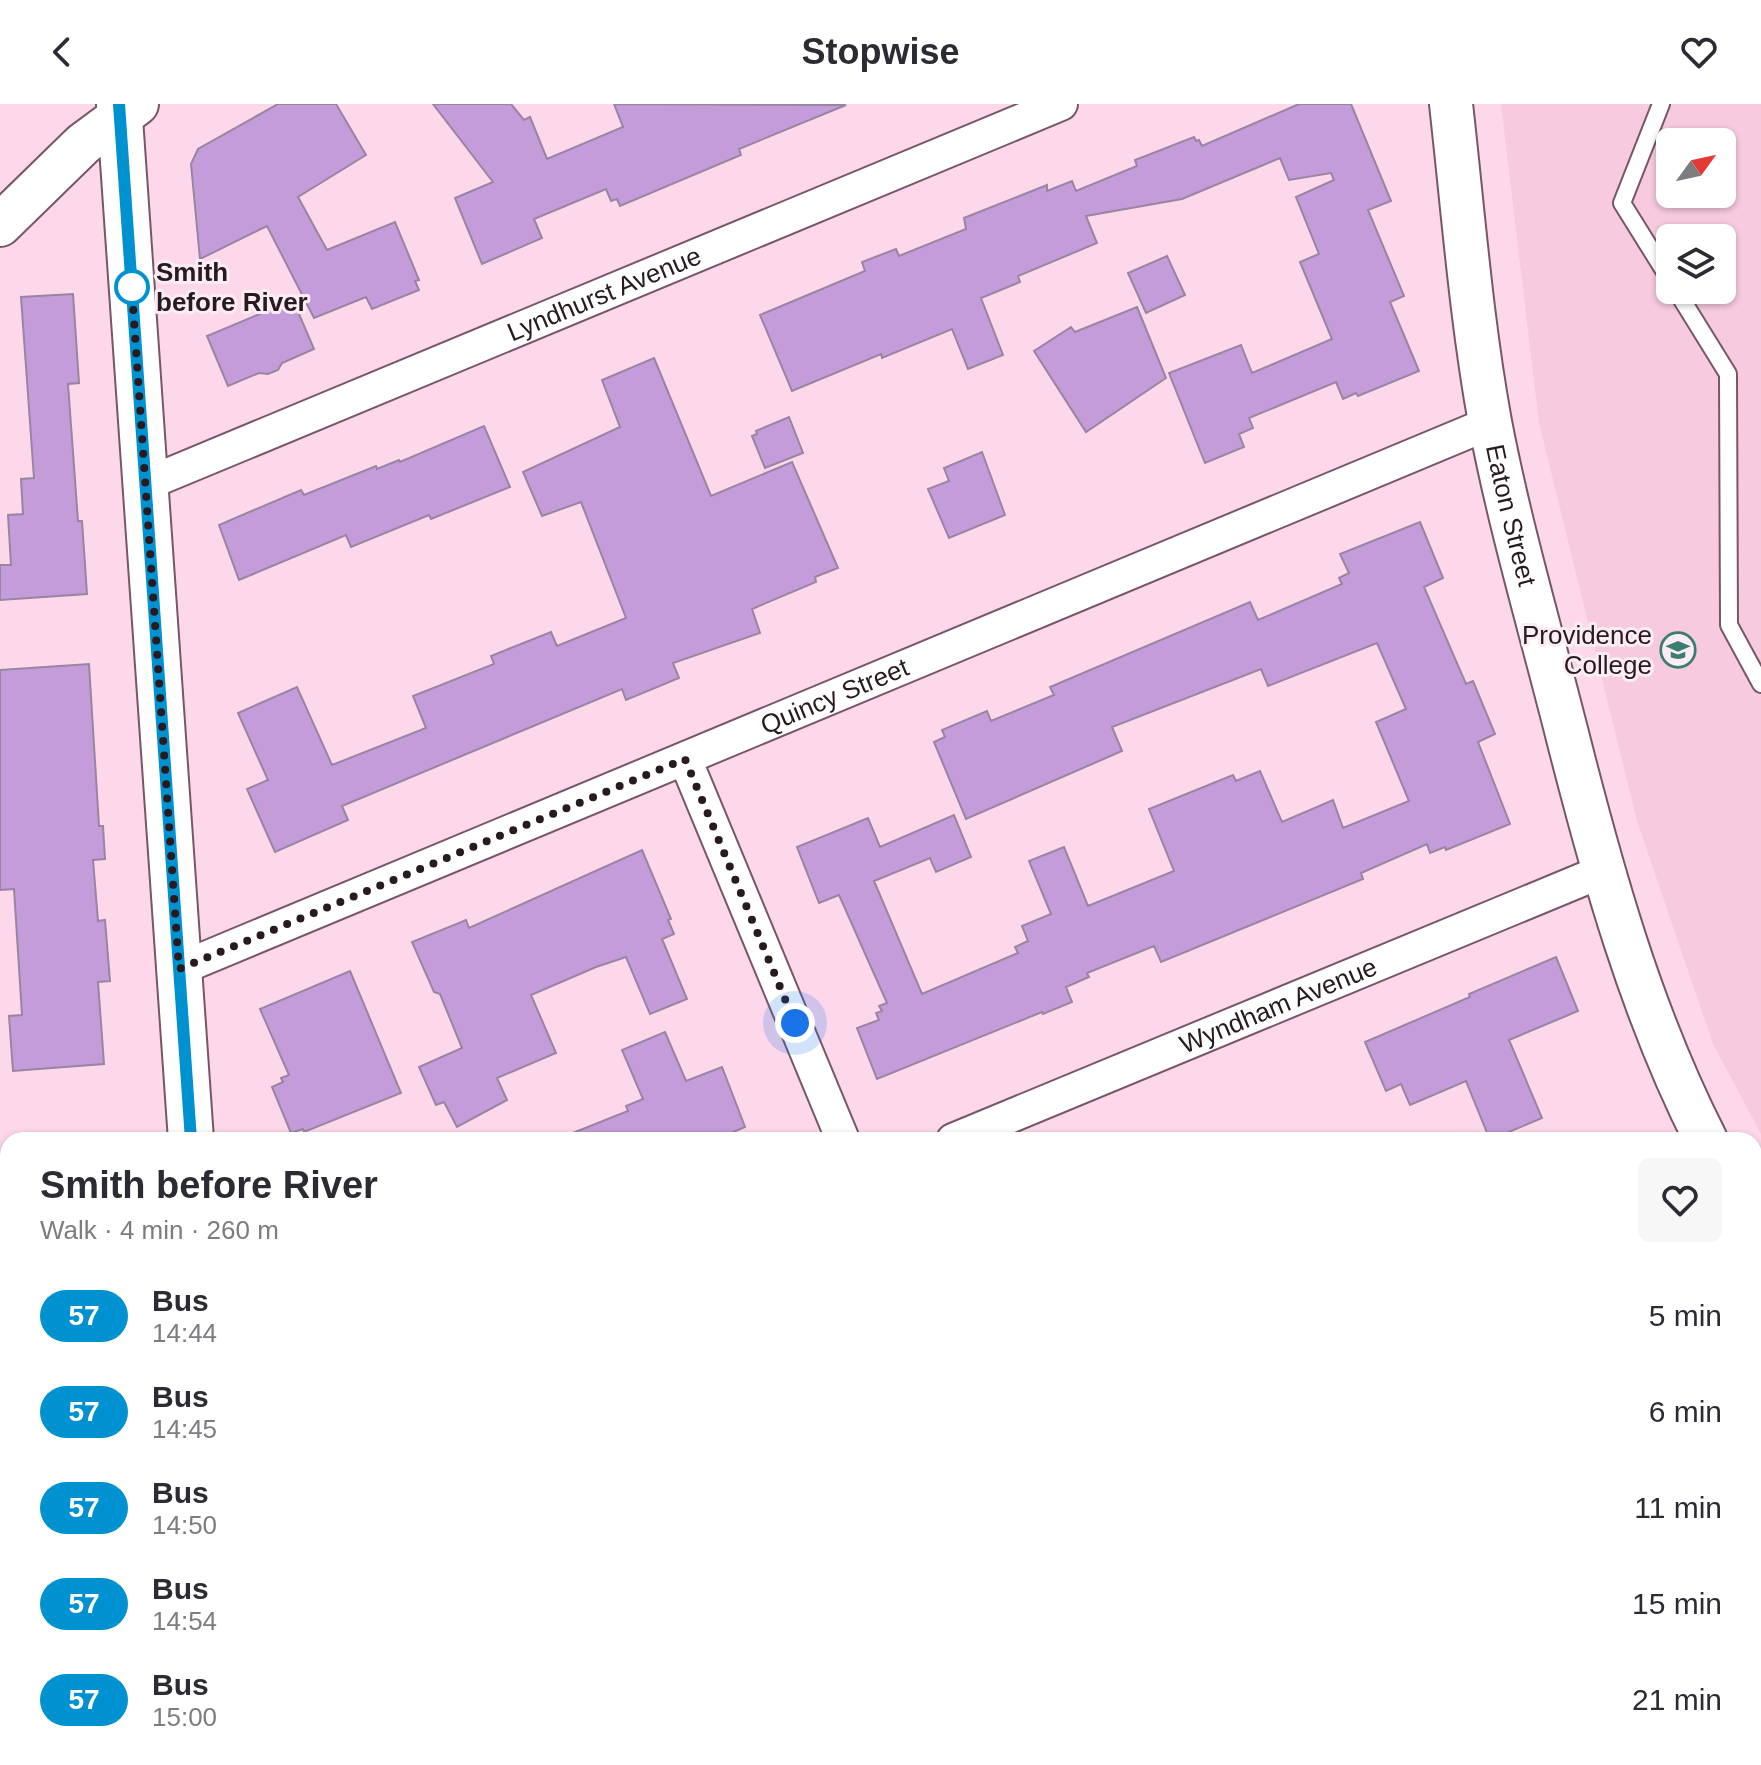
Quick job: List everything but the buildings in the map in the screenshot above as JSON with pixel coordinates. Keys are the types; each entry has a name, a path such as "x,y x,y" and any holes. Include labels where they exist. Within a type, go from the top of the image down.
{"main road":[{"path":"119,106 190,1132"}],"street":[{"name":"Lyndhurst Avenue","path":"146,484 1061,104"},
{"name":"Eaton Street","path":"1451,104 1490,423 1501,475 1603,871 1667,1055 1702,1132"},
{"path":"0,225 119,106"},
{"name":"Quincy Street","path":"179,969 1490,423"},
{"path":"685,759 840,1132"},
{"name":"Wyndham Avenue","path":"972,1132 1603,871"}],"lane":[{"path":"1656,258 1622,203 1661,104"},
{"path":"1685,304 1728,374 1729,625 1761,684"}],"shaded area":[{"name":"Providence College","path":"1501,104 1761,104 1761,1132 1713,1044 1637,821 1539,423"}],"bus line":[{"name":"57","path":"119,104 190,1132"}],"place":[{"name":"Smith before River","path":"132,287"},
{"name":"Providence College","path":"1678,650"}],"route":[{"path":"132,287 131,277 179,969 685,759 795,1023"}]}
